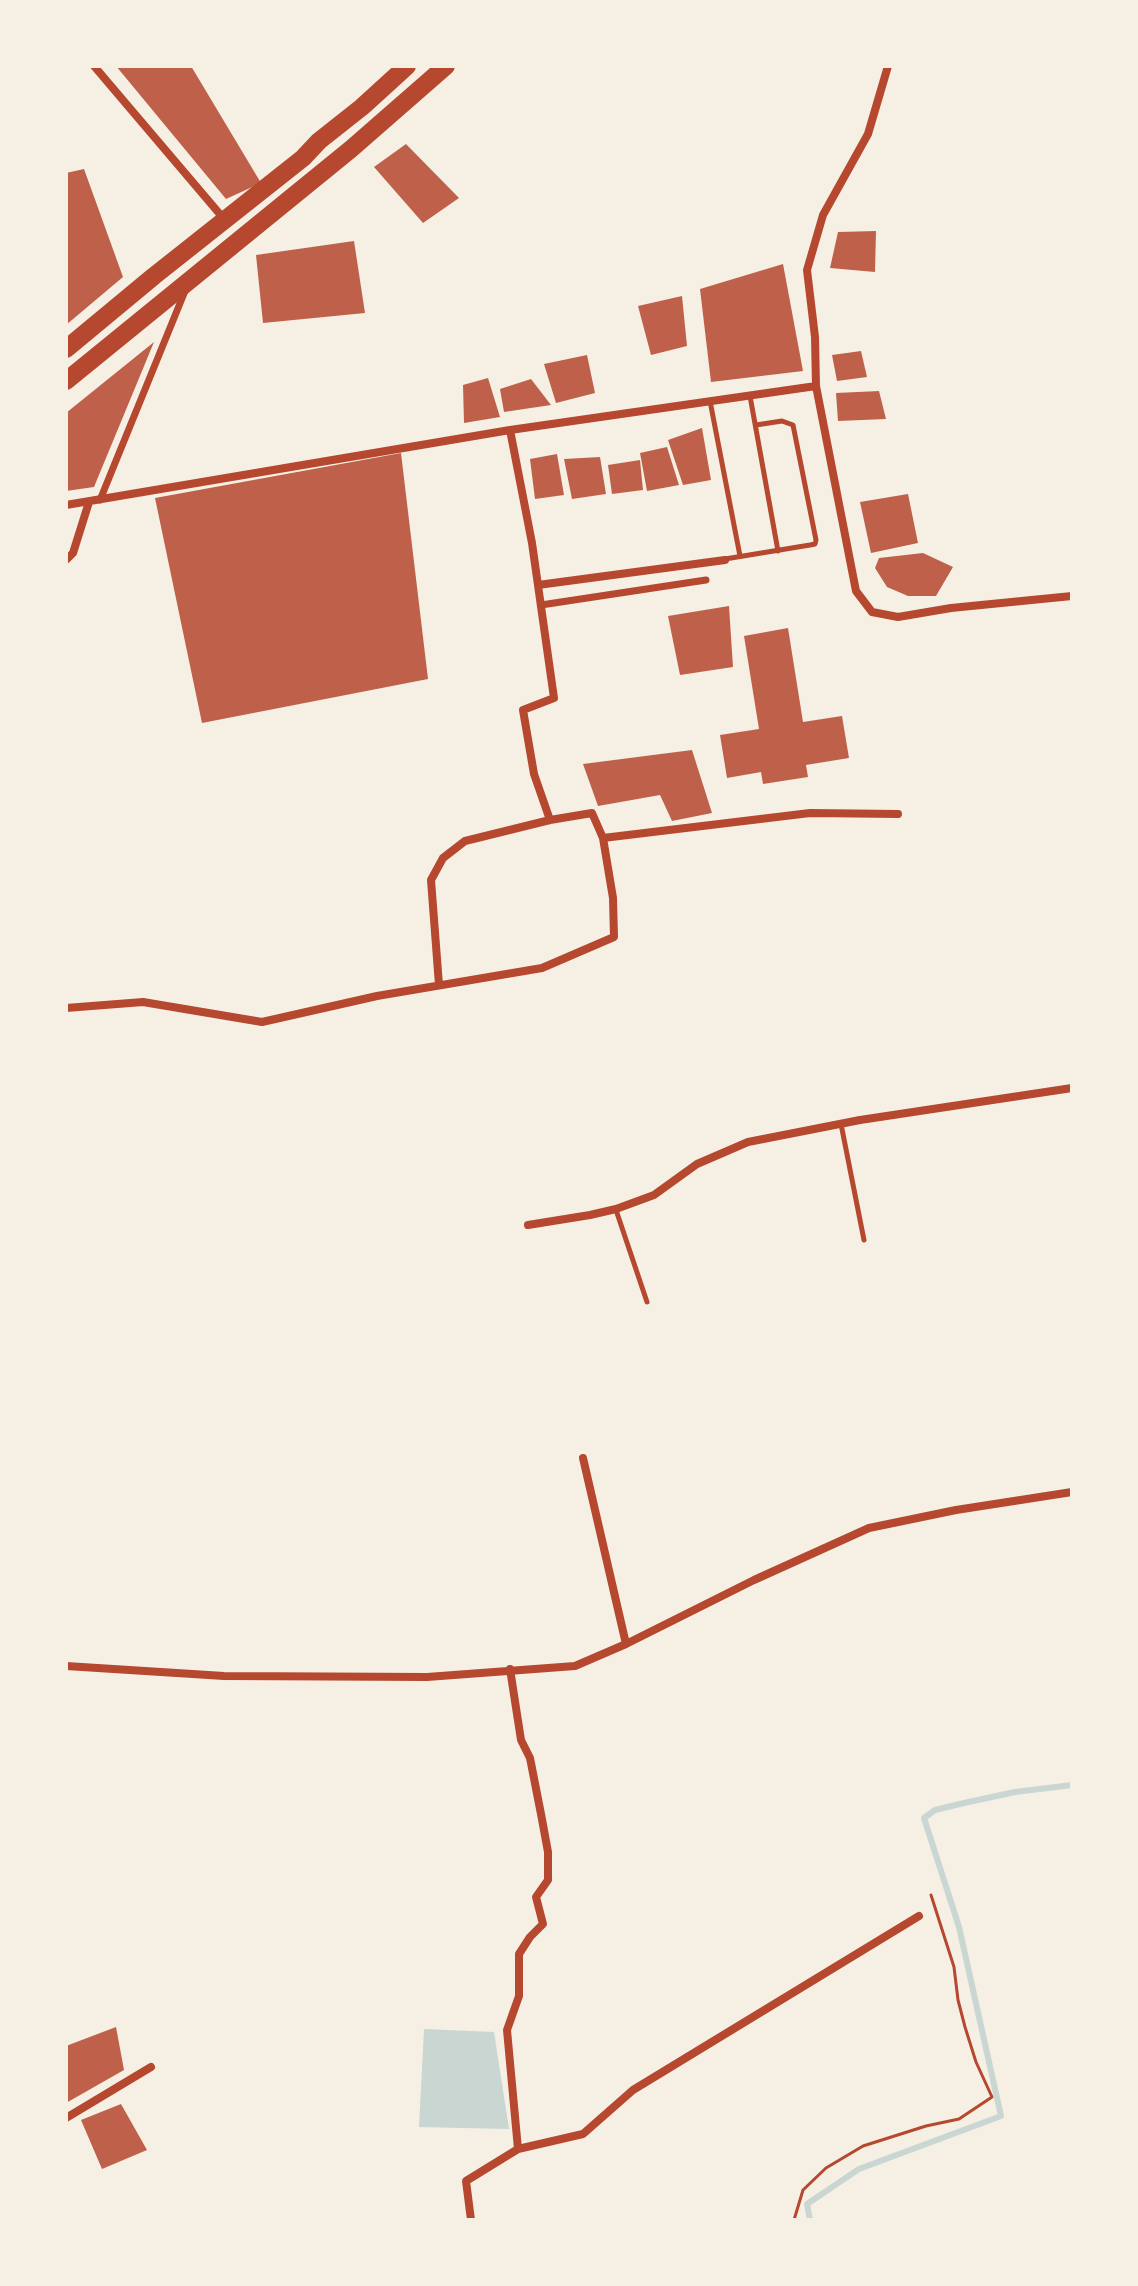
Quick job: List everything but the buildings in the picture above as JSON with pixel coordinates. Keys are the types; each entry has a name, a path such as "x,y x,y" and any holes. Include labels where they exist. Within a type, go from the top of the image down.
{"highway":[{"path":"66,349 303,158 407,66"},
{"path":"66,381 351,149 446,66"}],"street":[{"path":"94,66 225,220"},
{"path":"888,66 868,134 823,215 807,270 815,337 816,386 856,591 872,612 898,617 951,608 1072,596"},
{"path":"100,500 190,278"},
{"path":"66,505 325,459 816,386"},
{"path":"510,430 532,543 554,698 523,710 534,774 550,820"},
{"path":"66,560 73,553 89,502"},
{"path":"538,585 725,560"},
{"path":"541,605 706,580"},
{"path":"66,1008 143,1002 262,1022 377,996 542,968 614,937 613,898 603,838 592,813 465,841 443,858 431,880 439,985"},
{"path":"603,838 810,813 898,814"},
{"path":"528,1225 616,1209 654,1195 697,1164 748,1142 841,1123 1072,1088"},
{"path":"583,1458 626,1644"},
{"path":"66,1666 239,1676 427,1677 575,1666 869,1528 956,1510 1072,1492"},
{"path":"510,1669 521,1740 530,1758 548,1852 548,1880 536,1897 543,1924 519,1954 519,1996 507,2030 518,2149"},
{"path":"471,2220 466,2181 518,2149 583,2134 633,2090 919,1916"},
{"path":"66,2118 151,2067"}],"lane":[{"path":"750,395 778,551"},
{"path":"710,400 740,557"},
{"path":"725,560 815,544 816,540 793,425 782,421 756,425"},
{"path":"841,1123 864,1240"},
{"path":"616,1209 647,1302"}],"path":[{"path":"794,2220 803,2190 826,2168 863,2146 959,2119 992,2097 965,2027 954,1967 931,1895"}],"shaded area":[{"path":"424,2029 494,2032 509,2129 419,2127"}],"waterway":[{"path":"810,2220 807,2204 859,2169 1001,2116 959,1927 924,1818 935,1810 964,1803 1015,1792 1072,1785"}]}
